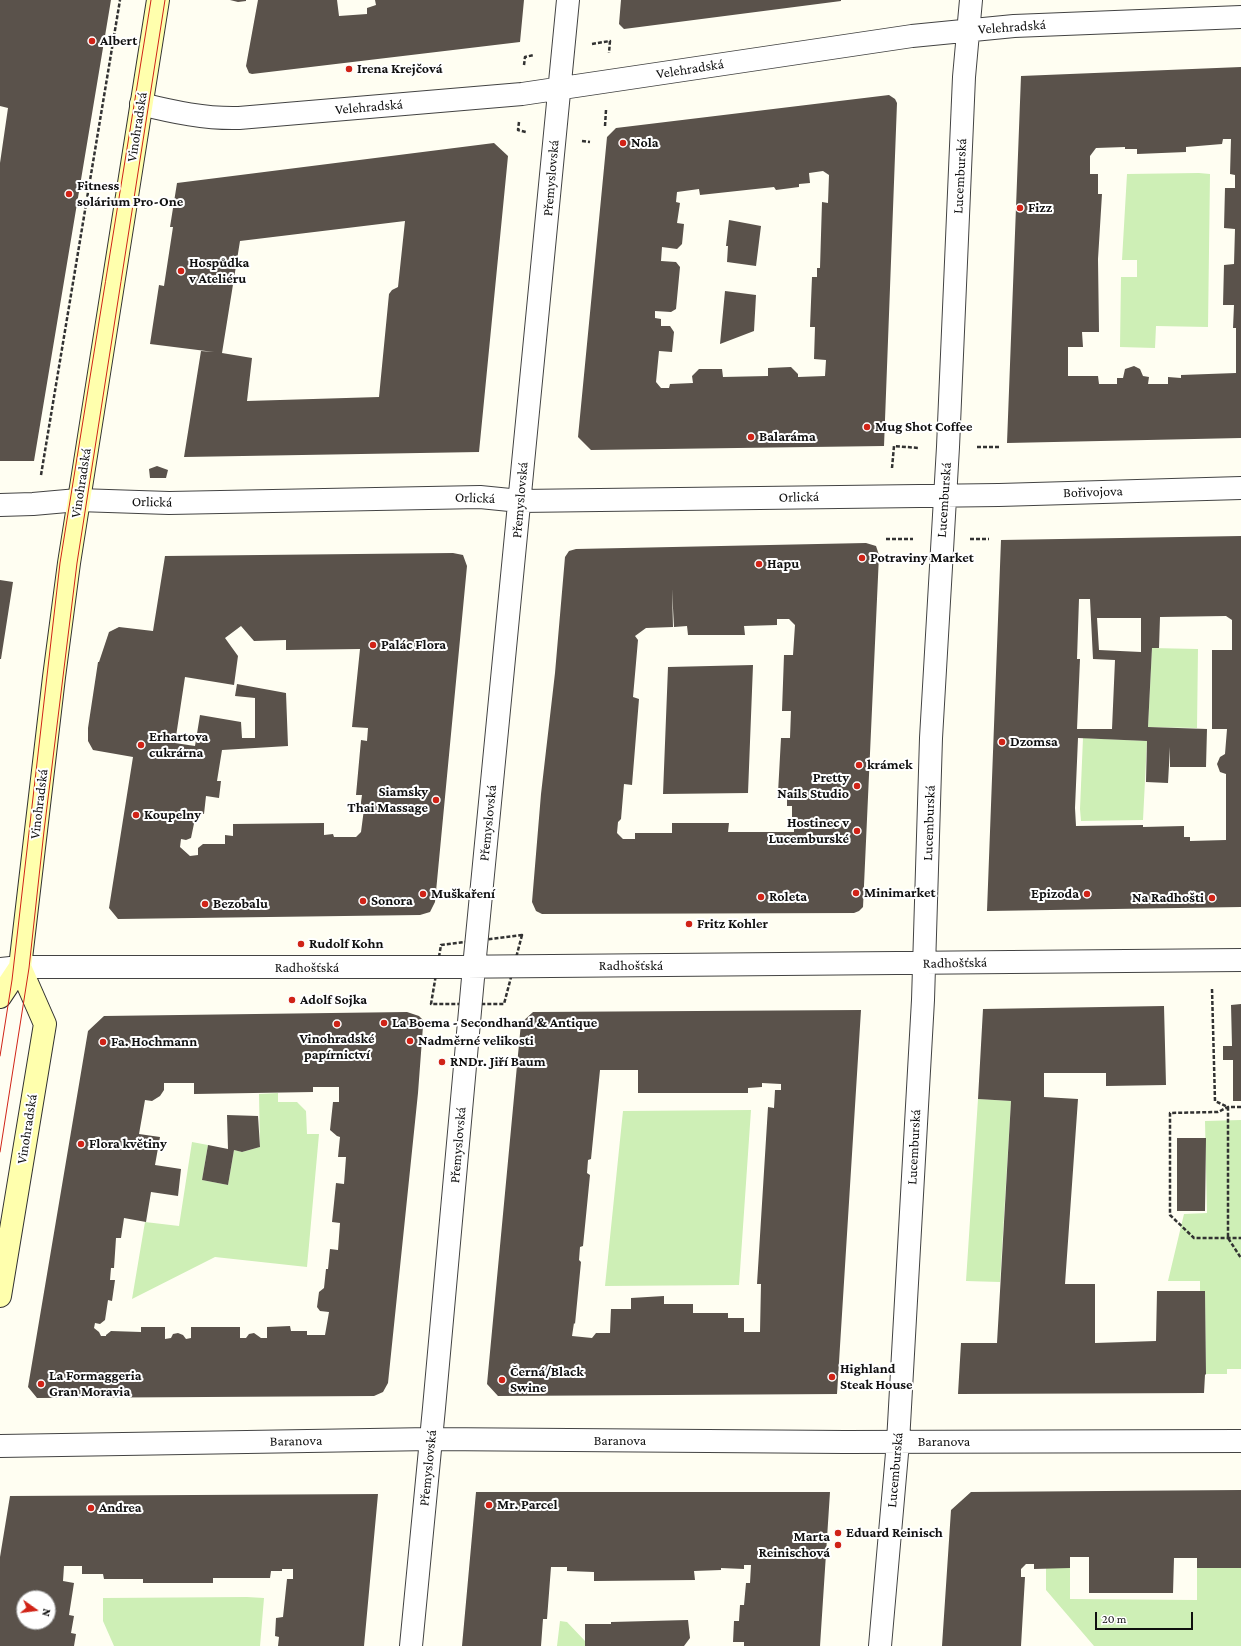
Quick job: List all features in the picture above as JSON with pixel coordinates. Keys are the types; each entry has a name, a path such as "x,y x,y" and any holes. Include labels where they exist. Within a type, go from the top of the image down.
{"main road":[{"name":"Vinohradská","path":"0,997 10,968 54,677 78,500 158,0"},
{"name":"Vinohradská","path":"0,1296 45,1024 10,968"}],"street":[{"name":"Přemyslovská","path":"410,1646 568,0"},
{"name":"Lucemburská","path":"880,1646 898,1442 924,963 931,738 945,496 964,77 971,0"},
{"name":"Velehradská","path":"141,104 182,114 216,119 239,118 522,94 912,36 968,30 1014,26 1241,17"},
{"name":"Bořivojova","path":"945,496 1241,488"},
{"name":"Orlická","path":"0,504 34,504 78,500 169,503 480,497 520,501 945,496"},
{"name":"Radhošťská","path":"10,968 474,967 1241,960"},
{"name":"Baranova","path":"0,1446 431,1439 898,1442 1241,1441"}],"path":[{"path":"40,476 120,0"},
{"path":"892,470 894,446 920,448"},
{"path":"976,447 999,448"},
{"path":"886,539 913,539"},
{"path":"965,539 989,539"},
{"path":"1211,960 1215,1101 1228,1107"},
{"path":"1241,1106 1228,1107 1218,1112 1170,1113 1170,1215 1194,1238 1241,1238"},
{"path":"1228,1107 1228,1238 1241,1258"}],"green space":[{"path":"1127,174 1210,174 1208,327 1156,326 1155,348 1120,347 1121,277 1137,277 1137,260 1122,260"},
{"path":"1152,648 1198,649 1197,728 1148,727"},
{"path":"1083,738 1147,741 1143,820 1081,821 1080,809"},
{"path":"278,1093 278,1102 297,1102 306,1111 307,1134 319,1134 307,1267 215,1257 132,1299 145,1222 179,1226 192,1142 208,1145 202,1180 228,1185 234,1150 242,1152 260,1147 259,1094"},
{"path":"978,1099 1011,1101 1000,1282 966,1281"},
{"path":"751,1110 739,1285 605,1286 623,1111"},
{"path":"1241,1120 1241,1369 1227,1369 1227,1374 1206,1374 1205,1291 1200,1291 1200,1281 1168,1281 1184,1214 1207,1213 1205,1121"},
{"path":"1046,1568 1070,1568 1070,1599 1197,1600 1197,1568 1241,1568 1241,1646 1094,1646 1046,1590"},
{"path":"103,1598 264,1598 260,1646 114,1646 103,1621"},
{"path":"560,1621 567,1622 585,1641 585,1646 557,1646"}],"building":[{"path":"0,0 111,0 34,461 0,461 0,163 8,108 0,106"},
{"path":"230,0 246,0 246,1 238,2"},
{"path":"258,0 337,0 339,16 367,14 367,8 376,5 375,0 524,0 520,42 252,74 249,73 246,66"},
{"path":"621,0 841,1 624,29 619,24"},
{"path":"1241,67 1241,438 1007,443 1021,76","holes":["1223,139 1231,139 1230,174 1235,175 1235,188 1225,188 1224,228 1235,229 1234,264 1224,265 1223,305 1234,305 1233,328 1236,328 1236,373 1181,375 1181,378 1168,377 1168,384 1148,384 1149,377 1143,376 1140,369 1134,366 1125,369 1123,378 1117,378 1117,384 1099,384 1098,376 1068,376 1068,347 1083,347 1082,332 1099,332 1098,259 1102,194 1098,194 1098,174 1090,174 1090,156 1096,148 1125,147 1125,149 1137,149 1137,154 1186,152 1186,147 1222,144"]},
{"path":"889,95 895,99 897,103 884,446 591,450 578,437 607,137 616,128","holes":["823,171 829,175 828,203 822,202 820,268 817,268 817,277 812,277 810,327 815,327 814,359 826,360 825,376 798,377 798,374 791,367 768,368 768,376 723,377 722,369 699,369 692,376 693,383 670,384 669,388 661,388 656,382 659,351 672,352 674,332 670,326 661,326 661,319 655,318 655,311 671,312 676,309 680,267 676,262 661,261 662,247 677,249 682,244 684,224 677,223 680,203 676,202 677,192 699,189 700,195 774,187 776,190 799,187 799,184 810,183 809,173"]},
{"path":"494,143 508,156 479,452 184,457 201,351 214,352 150,344 159,285 164,286 173,227 170,227 177,183","holes":["405,221 398,287 392,290 389,294 379,397 247,401 252,358 222,353 240,241"]},
{"path":"729,220 761,226 756,266 727,262 728,246 726,246"},
{"path":"725,291 756,295 754,331 720,344"},
{"path":"157,466 168,470 166,478 150,478 149,469"},
{"path":"1241,536 1241,907 987,911 1001,540","holes":["1079,599 1090,599 1093,659 1115,660 1112,729 1077,729 1080,659 1077,659","1226,616 1232,620 1232,650 1212,650 1212,729 1227,729 1225,754 1220,757 1217,764 1220,772 1226,774 1226,840 1190,841 1190,837 1184,837 1184,826 1076,826 1075,808 1078,738 1147,741 1146,782 1168,783 1170,747 1170,767 1206,767 1207,729 1148,727 1152,648 1159,648 1160,617","1097,618 1141,618 1141,652 1099,650"]},
{"path":"866,543 876,546 879,555 863,907 859,911 854,913 542,914 536,911 532,902 541,794 555,673 565,557 569,551 576,549","holes":["672,589 674,627 687,626 688,635 745,635 744,626 777,625 777,619 789,619 795,625 793,655 784,655 782,711 791,711 790,738 781,738 778,793 787,794 787,806 792,806 792,824 794,824 794,832 728,832 729,823 672,823 672,833 635,833 635,839 623,839 617,833 618,822 621,819 624,784 632,785 639,699 633,697 638,640 635,636 646,628 673,627"]},
{"path":"453,553 463,555 467,566 435,902 430,912 420,915 118,919 109,908 133,757 93,750 88,741 88,728 98,662 109,632 119,627 153,631 165,556","holes":["241,626 254,641 286,640 286,650 360,649 352,727 368,728 367,741 361,740 356,795 362,795 360,809 364,809 361,832 356,837 334,837 333,834 324,835 324,823 233,824 233,836 225,835 225,844 203,844 198,848 198,855 190,856 180,847 181,839 186,840 191,838 196,814 204,814 206,796 219,798 221,781 217,781 222,750 288,746 286,693 237,684 235,696 255,698 255,738 242,738 241,722 200,715 195,746 175,743 185,677 234,685 238,656 225,638"]},
{"path":"0,580 13,582 1,659 0,659"},
{"path":"753,665 748,793 663,794 668,667"},
{"path":"1241,1004 1241,1101 1233,1101 1233,1060 1223,1060 1223,1046 1232,1046 1231,1005"},
{"path":"1164,1006 1166,1085 1106,1086 1106,1073 1044,1073 1044,1097 1078,1099 1065,1284 1095,1284 1095,1343 1156,1341 1157,1291 1205,1291 1206,1374 1204,1393 958,1394 961,1343 997,1343 1011,1101 978,1099 983,1009"},
{"path":"861,1010 837,1394 498,1396 487,1384 521,1023 533,1012","holes":["600,1070 638,1070 638,1093 748,1093 748,1088 762,1087 762,1083 781,1084 781,1090 775,1090 774,1108 768,1107 757,1284 761,1284 760,1332 744,1332 744,1318 728,1318 728,1313 693,1313 693,1304 664,1304 664,1296 631,1298 631,1309 611,1309 610,1333 596,1333 592,1338 572,1336 574,1323 575,1324 581,1262 579,1260 580,1247 583,1246 590,1175 587,1173 588,1160 591,1159"]},
{"path":"407,1012 419,1016 423,1020 418,1093 388,1383 383,1392 374,1396 37,1398 28,1387 88,1031 104,1016","holes":["164,1083 194,1083 194,1094 313,1092 313,1087 339,1087 339,1102 333,1102 330,1130 340,1137 338,1157 346,1157 344,1184 336,1183 332,1222 340,1223 338,1250 330,1249 324,1288 319,1292 317,1307 320,1311 329,1312 325,1335 307,1335 307,1331 291,1331 290,1326 267,1327 267,1338 261,1338 254,1333 249,1334 246,1338 240,1338 240,1327 191,1327 191,1338 186,1339 183,1335 178,1333 173,1334 171,1338 165,1339 165,1327 141,1327 141,1332 111,1331 106,1336 101,1336 94,1328 95,1323 100,1324 105,1320 108,1300 112,1301 115,1280 110,1280 111,1268 114,1268 116,1238 121,1238 124,1218 146,1222 151,1192 178,1196 181,1169 155,1165 160,1137 139,1134 145,1100 152,1101 160,1096 164,1090"]},
{"path":"227,1115 258,1116 260,1147 242,1152 234,1150 228,1185 202,1180 208,1145 228,1149"},
{"path":"1177,1138 1206,1138 1205,1211 1177,1211"},
{"path":"1241,1490 1241,1568 1197,1568 1197,1558 1174,1558 1173,1593 1089,1593 1089,1557 1070,1557 1070,1568 1034,1569 1034,1564 1026,1564 1021,1569 1021,1577 1025,1577 1021,1646 942,1646 951,1510 971,1492"},
{"path":"476,1492 830,1492 820,1646 744,1646 744,1642 733,1642 734,1621 739,1621 740,1605 744,1605 746,1583 750,1583 751,1565 744,1565 744,1569 721,1568 721,1570 694,1571 695,1580 594,1581 594,1572 567,1571 567,1567 551,1567 547,1619 543,1619 541,1646 462,1646"},
{"path":"378,1494 364,1646 278,1646 279,1637 275,1636 276,1618 283,1617 287,1579 293,1579 293,1569 271,1571 270,1578 213,1578 213,1583 143,1583 143,1579 104,1579 103,1574 82,1574 82,1566 64,1566 63,1581 74,1583 69,1615 74,1616 71,1633 76,1634 74,1646 0,1646 0,1557 10,1496"},
{"path":"688,1620 690,1638 684,1646 585,1646 585,1624"}],"tram line":[{"path":"0,1056 12,980 60,563 151,0"},
{"path":"0,1152 29,968 44,831 77,563 165,0"}],"place":[{"name":"Albert","path":"92,41"},
{"name":"Irena Krejčová","path":"349,69"},
{"name":"Nola","path":"623,143"},
{"name":"Fitness solárium Pro-One","path":"69,194"},
{"name":"Fizz","path":"1020,208"},
{"name":"Hospůdka v Ateliéru","path":"181,271"},
{"name":"Mug Shot Coffee","path":"867,427"},
{"name":"Balaráma","path":"751,437"},
{"name":"Potraviny Market","path":"862,558"},
{"name":"Hapu","path":"759,564"},
{"name":"Palác Flora","path":"373,645"},
{"name":"Dzomsa","path":"1002,742"},
{"name":"Erhartova cukrárna","path":"141,745"},
{"name":"krámek","path":"859,765"},
{"name":"Pretty Nails Studio","path":"857,786"},
{"name":"Siamsky Thai Massage","path":"436,800"},
{"name":"Koupelny","path":"136,815"},
{"name":"Hostinec v Lucemburské","path":"857,831"},
{"name":"Minimarket","path":"856,893"},
{"name":"Muškaření","path":"423,894"},
{"name":"Epizoda","path":"1087,894"},
{"name":"Roleta","path":"761,897"},
{"name":"Na Radhošti","path":"1212,898"},
{"name":"Sonora","path":"363,901"},
{"name":"Bezobalu","path":"205,904"},
{"name":"Fritz Kohler","path":"689,924"},
{"name":"Rudolf Kohn","path":"301,944"},
{"name":"Adolf Sojka","path":"292,1000"},
{"name":"La Boema - Secondhand & Antique","path":"384,1023"},
{"name":"Vinohradské papírnictví","path":"337,1024"},
{"name":"Nadměrné velikosti","path":"410,1041"},
{"name":"Fa. Hochmann","path":"103,1042"},
{"name":"RNDr. Jiří Baum","path":"442,1062"},
{"name":"Flora květiny","path":"81,1144"},
{"name":"Highland Steak House","path":"832,1377"},
{"name":"Černá/Black Swine","path":"502,1380"},
{"name":"La Formaggeria Gran Moravia","path":"41,1384"},
{"name":"Mr. Parcel","path":"489,1505"},
{"name":"Andrea","path":"91,1508"},
{"name":"Eduard Reinisch","path":"838,1533"},
{"name":"Marta Reinischová","path":"838,1545"}]}
